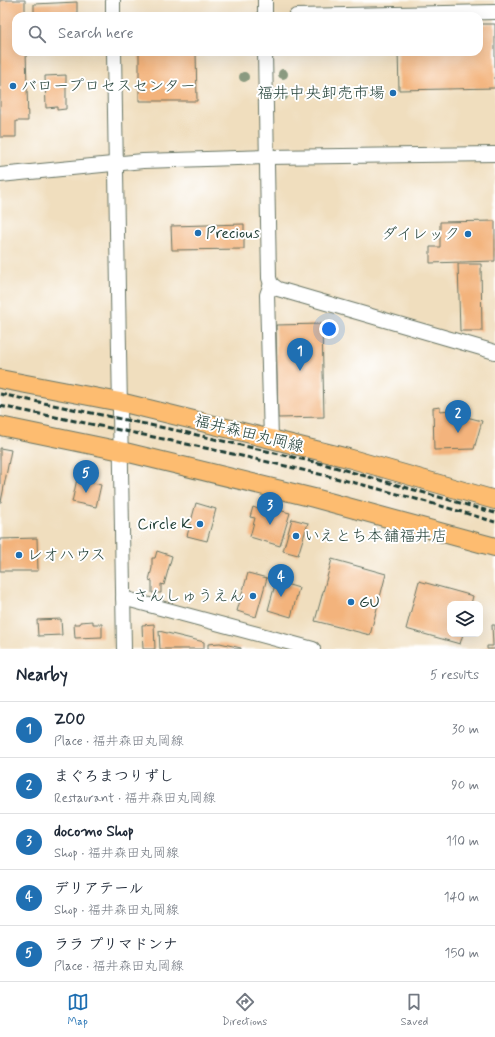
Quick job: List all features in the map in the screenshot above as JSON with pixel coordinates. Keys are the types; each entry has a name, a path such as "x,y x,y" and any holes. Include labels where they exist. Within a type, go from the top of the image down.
{"main road":[{"name":"福井森田丸岡線","path":"0,379 120,402 271,438 348,458 495,500"},
{"path":"0,426 121,451 314,498 495,547"}],"street":[{"path":"113,0 113,12"},
{"path":"265,0 265,12"},
{"path":"483,12 495,12"},
{"path":"114,56 124,649"},
{"path":"266,56 269,278 271,284 268,295 271,438"},
{"path":"0,175 143,162 267,157 495,154"},
{"path":"271,284 278,289 495,352"},
{"path":"123,598 268,643 313,649"}],"building":[{"name":"バロープロセスセンター","path":"0,0 25,0 25,12 12,12 12,56 26,56 28,121 16,121 16,137 0,137"},
{"path":"77,2 77,12 34,12 34,4"},
{"path":"483,24 495,24 495,88 399,90 398,56 483,56"},
{"path":"139,56 196,56 197,101 139,101"},
{"path":"66,75 66,109 57,110 57,107 46,108 45,76"},
{"name":"ダイレック","path":"495,221 495,261 430,263 430,247 440,247 440,222"},
{"path":"244,224 244,249 172,250 171,226"},
{"path":"458,264 481,264 482,331 460,331"},
{"path":"322,324 324,417 278,418 276,325"},
{"path":"440,407 440,411 451,410 451,414 482,421 474,449 434,450 433,408"},
{"path":"0,448 11,450 1,502 0,502"},
{"path":"77,479 101,485 96,507 72,502"},
{"path":"196,503 216,509 207,541 187,536"},
{"path":"259,505 290,513 280,546 250,537 255,518 250,517 253,507 258,509"},
{"path":"292,519 308,523 298,555 283,551"},
{"name":"レオハウス","path":"37,538 38,571 0,571 0,539"},
{"path":"157,551 172,556 164,585 161,584 161,593 152,593 152,581 149,580 152,568 152,558 155,558"},
{"path":"332,559 386,574 370,635 315,621"},
{"path":"248,573 267,578 256,617 237,611"},
{"path":"276,581 299,588 291,617 268,610"},
{"path":"419,581 473,596 472,601 447,601 447,637 462,637 460,644 406,629"},
{"path":"61,619 62,635 38,636 37,620"},
{"path":"93,621 93,624 102,624 102,637 75,638 74,624"},
{"path":"154,624 155,649 143,649 142,625"},
{"path":"492,625 495,625 495,649 487,649 487,646 493,646"},
{"path":"159,631 204,642 204,649 160,649"},
{"path":"220,643 241,649 208,649 208,644"}],"railway":[{"path":"0,394 184,432 327,465 495,513"},
{"path":"0,406 187,444 311,472 373,487 495,522"}],"place":[{"name":"バロープロセスセンター","path":"13,86"},
{"name":"福井中央卸売市場","path":"393,93"},
{"name":"Precious","path":"198,233"},
{"name":"ダイレック","path":"468,234"},
{"name":"ZOO","path":"300,371"},
{"name":"まぐろまつりずし","path":"458,433"},
{"name":"ララ プリマドンナ","path":"86,493"},
{"name":"Circle K","path":"200,524"},
{"name":"docomo Shop","path":"270,525"},
{"name":"いえとち本舗福井店","path":"296,536"},
{"name":"レオハウス","path":"19,555"},
{"name":"さんしゅうえん","path":"253,596"},
{"name":"デリアテール","path":"281,597"},
{"name":"GU","path":"351,602"}]}
